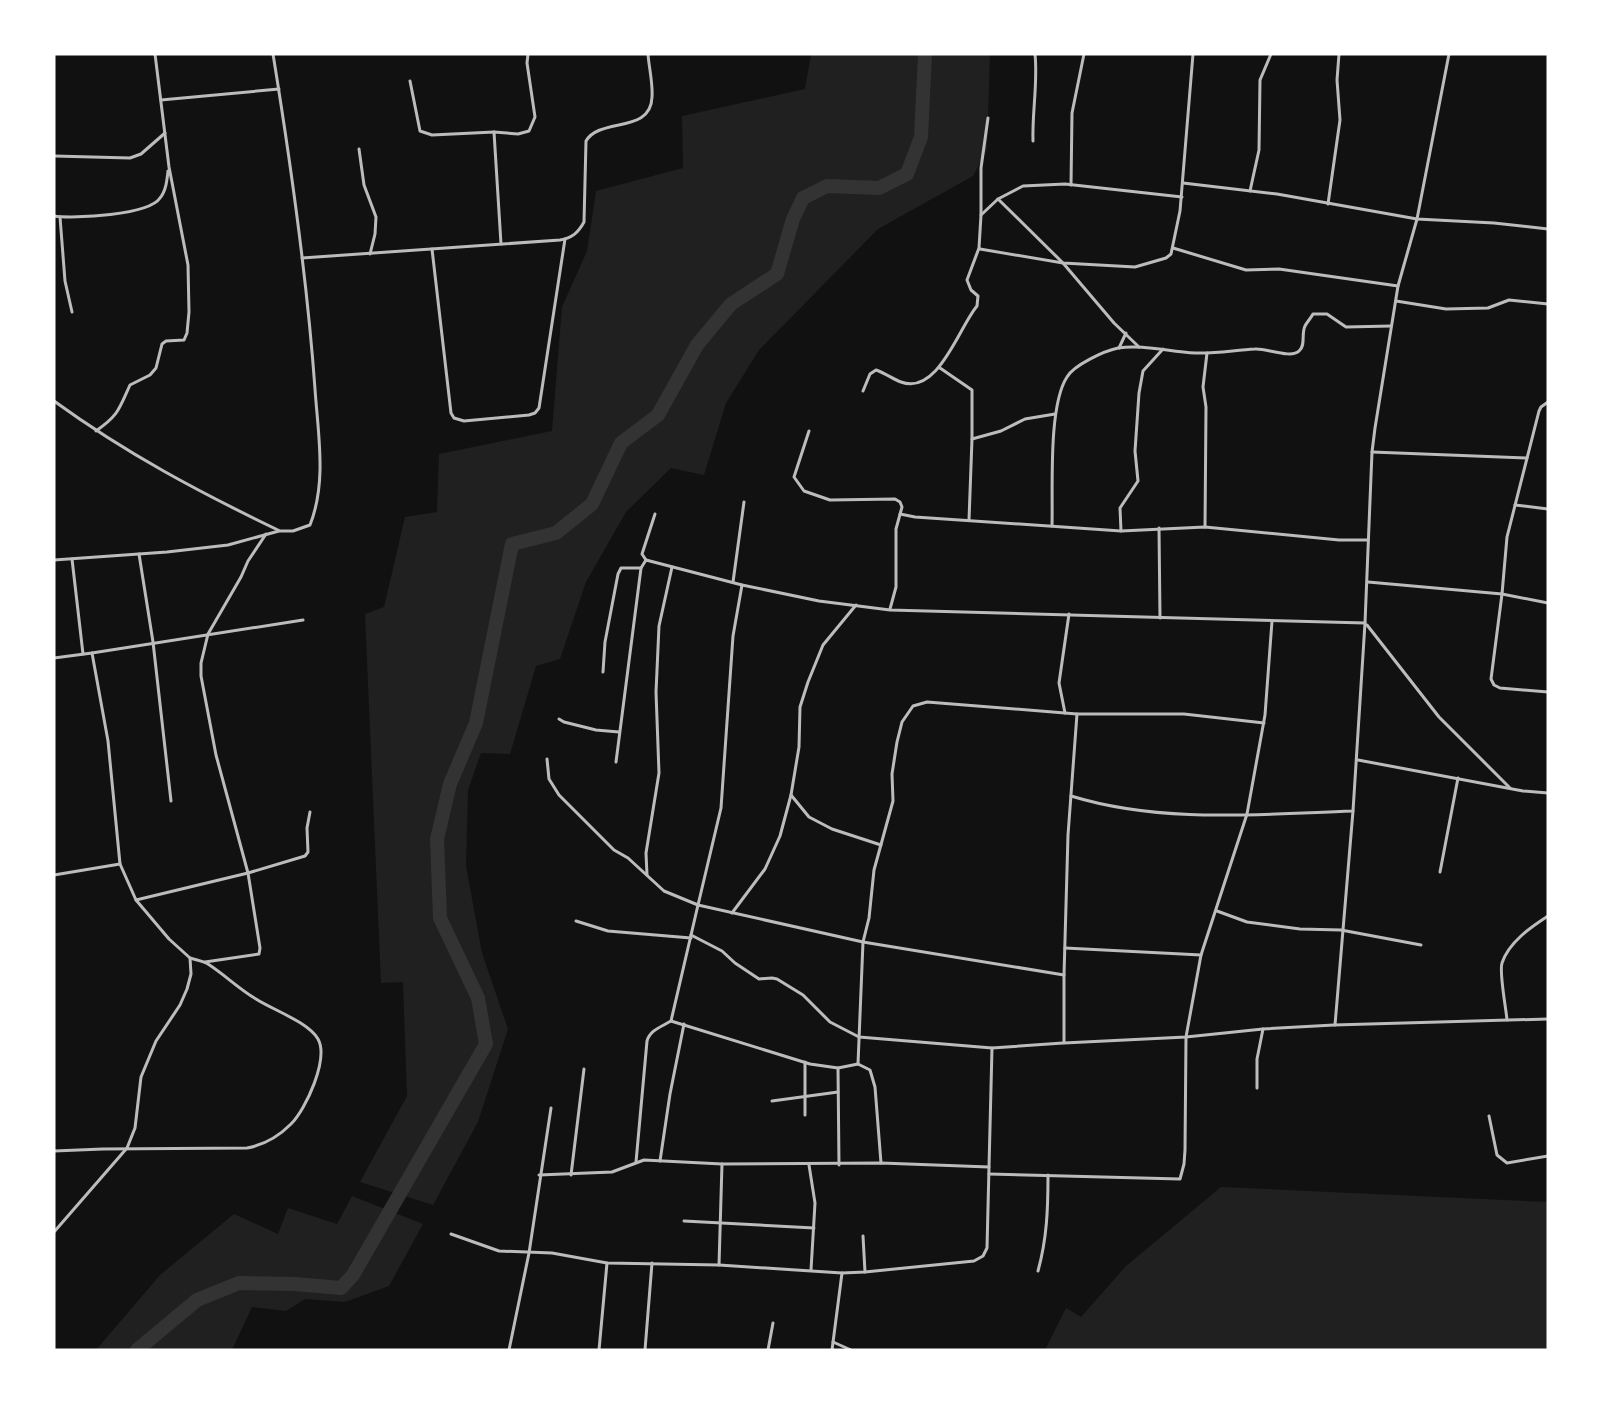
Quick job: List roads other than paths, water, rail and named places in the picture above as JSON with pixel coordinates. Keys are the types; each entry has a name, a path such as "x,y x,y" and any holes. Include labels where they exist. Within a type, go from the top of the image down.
{"street":[{"path":"96,431 120,411 130,385 150,375 156,368 162,344 166,341 184,340 187,333 188,265 169,167 155,54"},
{"path":"54,560 139,554 228,544 280,531 303,529 310,525 321,473 309,318 289,153 273,54"},
{"path":"410,81 420,131 424,134 494,132 518,134 529,131 534,117 527,63 528,54"},
{"path":"302,258 571,238 584,222 586,141 589,135 597,130 636,121 647,112 652,97 648,54"},
{"path":"1033,141 1032,120 1037,70 1035,54"},
{"path":"1071,185 1072,113 1084,54"},
{"path":"979,248 1063,263 1135,267 1166,258 1171,254 1182,197 1193,54"},
{"path":"1250,191 1259,150 1260,80 1271,54"},
{"path":"1328,204 1340,120 1337,80 1339,54"},
{"path":"1335,1025 1341,930 1358,760 1368,581 1372,452 1395,301 1417,219 1449,54"},
{"path":"161,100 279,89"},
{"path":"863,391 870,374 876,370 902,382 912,384 925,380 940,368 969,315 977,306 978,296 971,290 967,280 979,248 981,168 988,118"},
{"path":"494,132 501,244"},
{"path":"54,156 130,158 141,154 165,134"},
{"path":"359,149 364,185 376,217 370,254"},
{"path":"54,216 75,218 152,206 160,199 165,188 169,167"},
{"path":"1183,183 1250,191 1417,219 1494,223 1548,229"},
{"path":"981,215 998,199 1023,186 1071,185 1182,197"},
{"path":"998,199 1063,263 1109,317 1140,348"},
{"path":"60,217 65,281 72,312"},
{"path":"432,249 451,413 454,418 464,421 529,415 535,413 539,408 565,239"},
{"path":"1173,248 1246,270 1279,269 1398,286"},
{"path":"1395,301 1446,309 1488,308 1509,300 1548,304"},
{"path":"1052,526 1055,414 1063,384 1068,375 1098,355 1118,348 1140,348 1196,354 1258,349 1293,355 1303,346 1302,336 1305,326 1313,314 1327,314 1346,327 1392,326"},
{"path":"1118,348 1126,333"},
{"path":"1121,531 1120,508 1138,481 1135,451 1143,371 1163,349"},
{"path":"1205,527 1206,407 1203,387 1207,353"},
{"path":"940,368 972,390 969,520"},
{"path":"54,401 96,431 190,487 280,531"},
{"path":"1548,402 1539,411 1507,537 1491,679 1494,685 1500,688 1548,692"},
{"path":"972,440 1001,431 1025,419 1055,414"},
{"path":"809,431 794,477 804,491 830,500 895,499 900,502 902,507 896,529 896,587 890,610"},
{"path":"1372,452 1527,458"},
{"path":"733,582 744,502"},
{"path":"1515,505 1548,509"},
{"path":"655,514 642,554 646,560 742,585 819,601 890,610 1365,623"},
{"path":"900,514 1121,531 1205,527 1339,540 1368,540"},
{"path":"1159,528 1160,618"},
{"path":"205,962 259,954 260,948 248,873 216,754 201,676 201,663 208,634 248,561 266,534"},
{"path":"139,554 153,642 171,801"},
{"path":"72,559 83,654"},
{"path":"616,762 641,568 646,560"},
{"path":"603,672 605,642 618,574 624,567 641,568"},
{"path":"647,876 646,854 659,773 656,692 659,626 672,567"},
{"path":"1368,581 1502,594 1548,603"},
{"path":"671,1021 721,808 733,636 742,585"},
{"path":"732,913 765,869 780,836 791,795 799,747 800,707 808,682 823,645 856,605"},
{"path":"1065,713 1059,683 1070,615"},
{"path":"54,658 303,620"},
{"path":"989,1174 1180,1179 1185,1150 1186,1038 1201,955 1247,814 1264,723 1272,621"},
{"path":"1365,623 1439,717 1510,788"},
{"path":"54,1151 127,1148 248,1148 261,1145 291,1124 300,1112 323,1056 319,1040 310,1030 255,999 205,962 190,958 169,939 136,900 120,864 108,741 92,653"},
{"path":"858,1064 863,942 870,918 874,870 893,801 892,774 899,732 902,722 913,706 927,702 1077,714 1184,714 1264,723"},
{"path":"1064,1043 1068,835 1077,714"},
{"path":"559,719 596,730 619,732"},
{"path":"547,759 549,780 559,795 614,850 628,858 664,891 698,905 863,942 1064,975"},
{"path":"1358,760 1548,793"},
{"path":"1440,872 1458,778"},
{"path":"791,795 809,817 832,829 881,845"},
{"path":"1071,796 1102,806 1177,814 1353,811"},
{"path":"136,900 248,873 305,856 308,852 307,828 310,812"},
{"path":"54,875 120,864"},
{"path":"1217,911 1247,922 1300,929 1341,930 1421,945"},
{"path":"1507,1020 1502,964 1509,951 1528,928 1548,915"},
{"path":"576,921 608,931 691,936 722,951 759,979 772,978 803,995 830,1022 859,1037 992,1048 1186,1038 1263,1029 1335,1025 1548,1019"},
{"path":"1065,948 1201,955"},
{"path":"54,1232 127,1148 135,1128 141,1077 156,1041 180,1005 187,989 191,974 190,958"},
{"path":"636,1162 647,1041 649,1034 671,1021 805,1062 838,1068 858,1064 870,1070 875,1087 881,1163"},
{"path":"660,1161 684,1024"},
{"path":"1257,1088 1257,1059 1263,1029"},
{"path":"451,1234 499,1251 562,1254 608,1263 719,1265 842,1273 974,1261 983,1256 987,1248 992,1048"},
{"path":"805,1062 805,1115"},
{"path":"838,1068 839,1165"},
{"path":"572,1175 584,1069"},
{"path":"772,1101 837,1092"},
{"path":"508,1350 529,1253 550,1108"},
{"path":"1489,1116 1497,1155 1507,1163 1548,1156"},
{"path":"539,1175 612,1172 644,1160 722,1164 881,1163 989,1167"},
{"path":"719,1265 722,1164"},
{"path":"808,1165 815,1203 811,1270"},
{"path":"1038,1271 1045,1248 1047,1230 1048,1175"},
{"path":"684,1221 814,1228"},
{"path":"863,1236 865,1272"},
{"path":"599,1350 608,1263"},
{"path":"645,1350 652,1263"},
{"path":"832,1350 842,1273"},
{"path":"768,1350 773,1323"},
{"path":"833,1342 851,1350"}],"waterway":[{"path":"137,1350 197,1300 239,1283 341,1288 353,1275 486,1044 478,998 440,918 437,839 450,784 476,723 512,544 556,533 592,504 621,443 658,415 697,345 731,304 777,274 793,219 803,198 827,186 879,188 907,174 921,137 925,54"}]}
